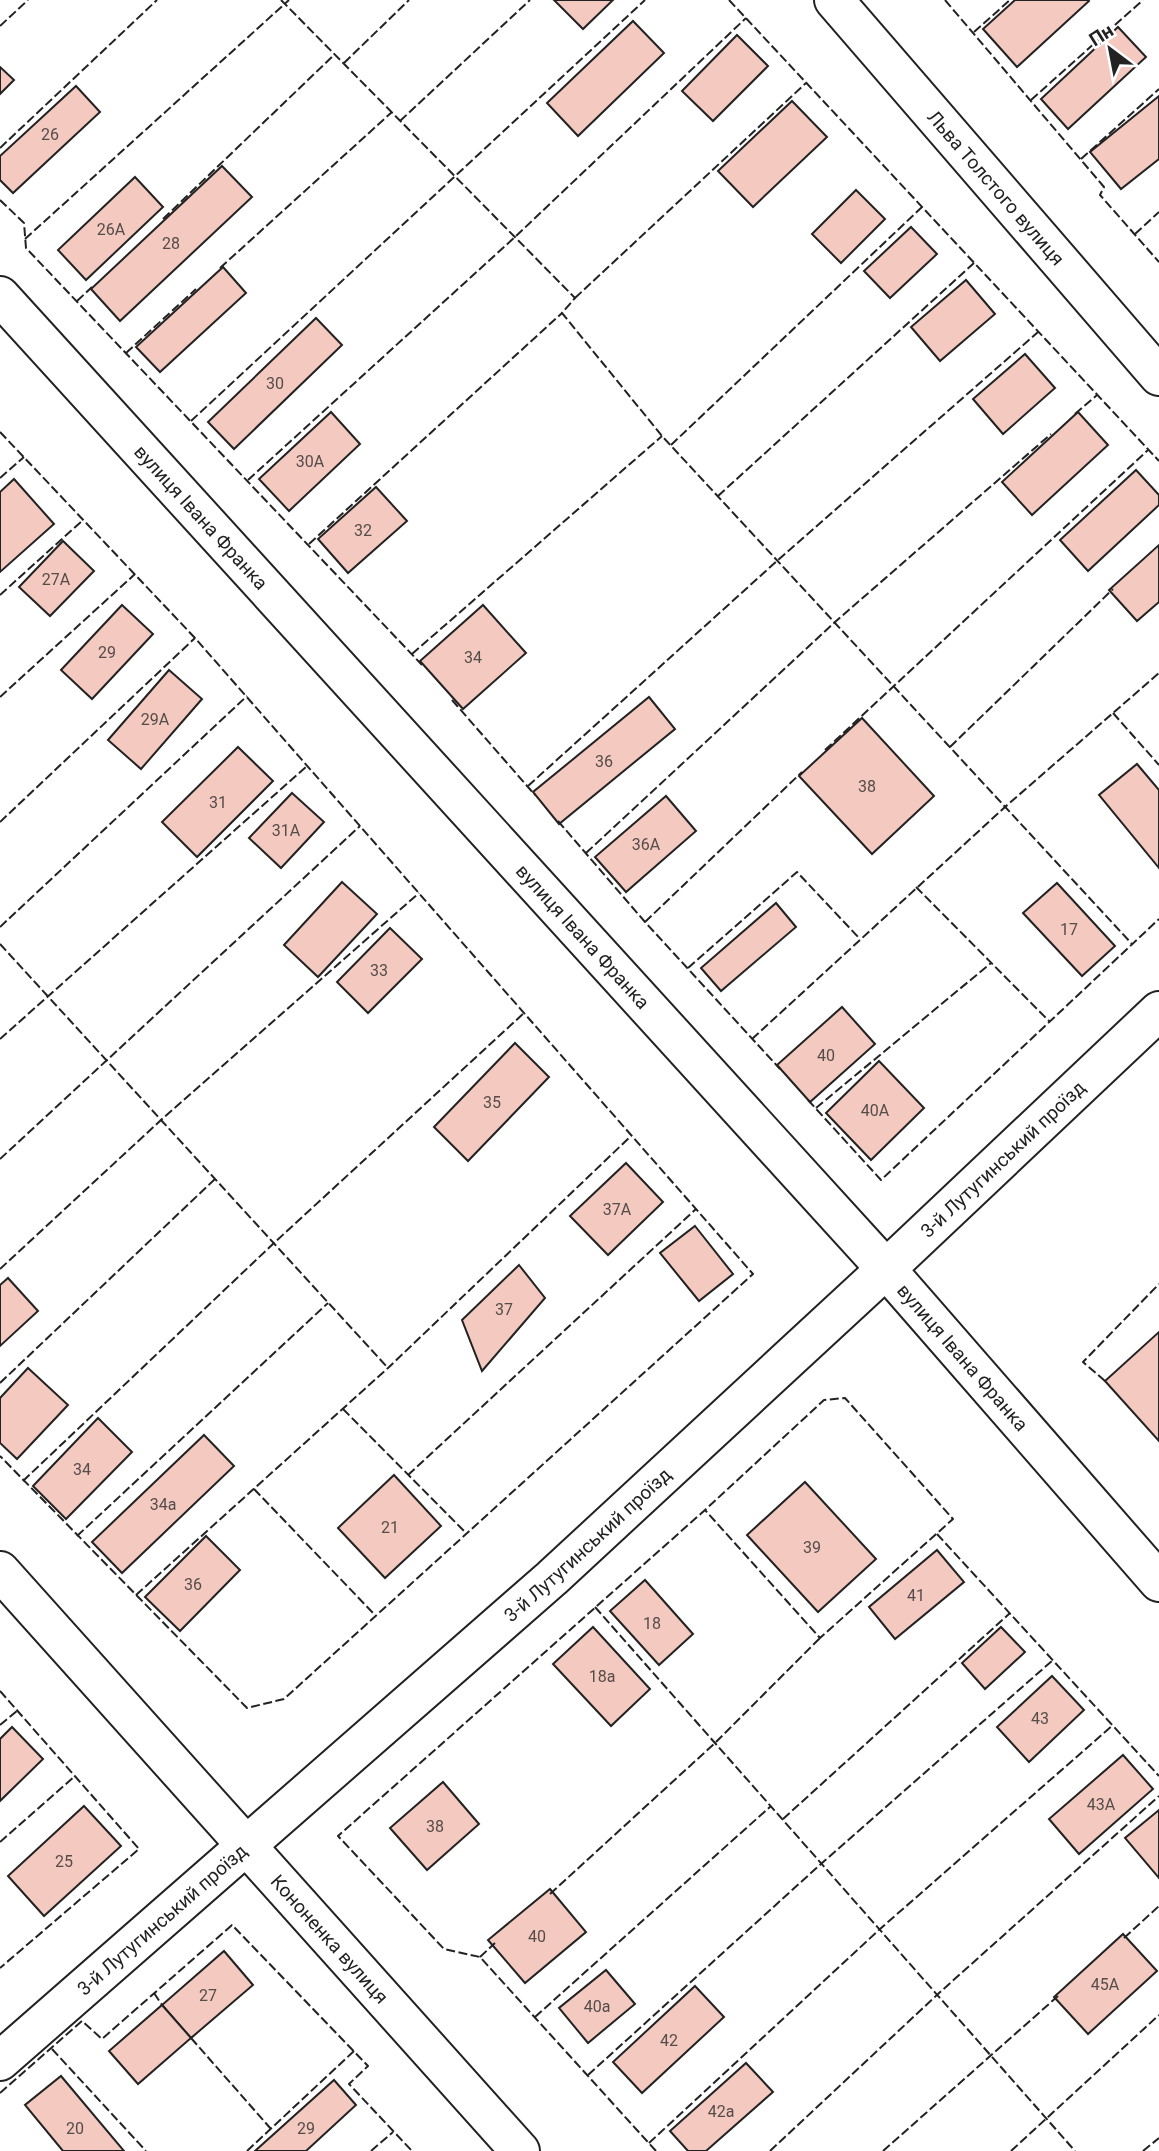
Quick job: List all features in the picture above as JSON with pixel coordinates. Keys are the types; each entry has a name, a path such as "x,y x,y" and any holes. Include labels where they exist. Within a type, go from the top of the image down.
{"street":[{"name":"Льва Толстого вулиця","path":"834,0 1159,376"},
{"name":"вулиця Івана Франка","path":"0,296 886,1269 1159,1582"},
{"name":"3-й Лутугинський проїзд","path":"0,2062 552,1578 886,1269 1159,1011"},
{"name":"Кононенка вулиця","path":"0,1571 520,2151"}],"building":[{"path":"554,0 613,0 583,29"},
{"path":"1015,0 1089,1 1017,67 983,29"},
{"path":"633,21 664,53 578,136 547,103"},
{"path":"1118,27 1146,57 1068,129 1041,99"},
{"path":"737,35 768,66 713,121 682,91"},
{"path":"0,67 14,80 0,94"},
{"path":"76,86 100,112 13,193 0,180 0,156"},
{"path":"1159,96 1159,159 1121,189 1090,152"},
{"path":"792,101 827,137 753,207 718,171"},
{"path":"222,166 252,197 120,321 91,289"},
{"path":"135,177 163,207 86,280 58,250"},
{"path":"856,190 885,219 841,263 812,234"},
{"path":"911,227 937,254 890,298 864,271"},
{"path":"223,267 246,293 160,372 136,347"},
{"path":"966,280 995,314 940,361 911,327"},
{"path":"316,318 342,345 234,449 208,422"},
{"path":"1025,354 1055,388 1003,434 973,399"},
{"path":"331,412 360,444 289,511 259,479"},
{"path":"1078,412 1108,445 1032,515 1002,482"},
{"path":"1136,470 1159,495 1159,505 1088,571 1060,540"},
{"path":"14,479 54,524 0,572 0,492"},
{"path":"376,487 407,521 348,573 318,539"},
{"path":"63,541 94,571 50,616 19,587"},
{"path":"1159,545 1159,602 1137,621 1109,590"},
{"path":"122,605 153,634 92,699 61,670"},
{"path":"483,605 526,653 463,709 420,661"},
{"path":"169,670 202,699 141,769 108,740"},
{"path":"649,697 675,729 559,824 533,792"},
{"path":"862,718 934,796 872,854 799,776"},
{"path":"238,747 273,781 197,857 162,822"},
{"path":"1137,764 1159,790 1159,868 1099,795"},
{"path":"292,793 324,822 281,868 249,838"},
{"path":"666,796 696,831 626,892 595,857"},
{"path":"342,882 377,914 318,977 284,945"},
{"path":"1057,883 1115,946 1082,976 1023,913"},
{"path":"776,903 796,927 721,991 701,968"},
{"path":"390,928 422,959 368,1013 337,982"},
{"path":"842,1007 875,1044 810,1102 777,1065"},
{"path":"515,1043 549,1077 468,1161 434,1127"},
{"path":"879,1061 924,1108 871,1160 826,1113"},
{"path":"626,1163 663,1202 608,1255 570,1216"},
{"path":"695,1226 733,1274 699,1301 660,1253"},
{"path":"519,1265 545,1298 482,1371 462,1320"},
{"path":"8,1278 38,1311 0,1346 0,1285"},
{"path":"1159,1332 1159,1441 1105,1381"},
{"path":"28,1368 68,1405 17,1459 0,1443 0,1398"},
{"path":"98,1418 132,1452 66,1519 33,1486"},
{"path":"204,1435 234,1466 122,1573 92,1542"},
{"path":"394,1475 441,1526 385,1578 338,1528"},
{"path":"805,1482 876,1559 818,1612 747,1535"},
{"path":"206,1536 240,1570 180,1631 145,1597"},
{"path":"937,1550 964,1582 895,1639 869,1607"},
{"path":"645,1580 693,1634 659,1665 610,1611"},
{"path":"593,1627 650,1689 611,1726 553,1664"},
{"path":"1001,1627 1025,1652 985,1689 962,1663"},
{"path":"1052,1676 1084,1710 1029,1762 997,1727"},
{"path":"12,1727 43,1759 0,1801 0,1739"},
{"path":"1123,1755 1153,1789 1079,1854 1049,1819"},
{"path":"443,1782 479,1824 427,1870 390,1828"},
{"path":"84,1806 121,1846 44,1916 8,1876"},
{"path":"1159,1810 1159,1878 1125,1838"},
{"path":"550,1889 586,1932 525,1983 488,1940"},
{"path":"1123,1934 1157,1971 1088,2034 1054,1997"},
{"path":"224,1951 253,1985 191,2038 162,2005"},
{"path":"606,1970 635,2004 588,2043 559,2008"},
{"path":"695,1986 724,2017 642,2093 613,2062"},
{"path":"162,2005 191,2038 138,2084 109,2051"},
{"path":"746,2063 773,2092 706,2151 688,2151 670,2131"},
{"path":"61,2076 124,2151 63,2151 25,2105"},
{"path":"334,2080 356,2105 306,2151 255,2151"}],"fence":[{"path":"0,26 28,0"},
{"path":"0,148 157,0"},
{"path":"281,0 575,298 562,313 662,436 1132,944"},
{"path":"25,239 289,0"},
{"path":"344,63 409,0"},
{"path":"400,121 530,0"},
{"path":"191,421 645,0"},
{"path":"729,0 1159,461"},
{"path":"945,0 1104,187 1100,195 1159,262"},
{"path":"974,32 1010,0"},
{"path":"1031,100 1143,0"},
{"path":"248,480 515,237 746,18"},
{"path":"163,219 335,54"},
{"path":"575,298 806,83"},
{"path":"1081,159 1159,89"},
{"path":"220,268 392,112"},
{"path":"0,200 24,223 26,248 422,665"},
{"path":"671,445 922,207"},
{"path":"1135,234 1159,212"},
{"path":"718,496 974,263"},
{"path":"77,301 92,287"},
{"path":"126,353 196,289"},
{"path":"309,544 562,313"},
{"path":"528,786 778,560 1038,332"},
{"path":"1075,414 1097,395"},
{"path":"0,432 195,638 753,1274 284,1699 247,1708 0,1456"},
{"path":"586,853 835,622 1051,434"},
{"path":"412,654 662,436"},
{"path":"825,750 1148,450"},
{"path":"0,478 24,457"},
{"path":"0,595 83,520"},
{"path":"0,697 135,574"},
{"path":"950,747 1113,589"},
{"path":"0,822 195,638"},
{"path":"752,1039 1005,807 1159,673"},
{"path":"0,927 247,696"},
{"path":"452,700 535,795"},
{"path":"1113,713 1159,765"},
{"path":"0,1039 307,766"},
{"path":"645,922 802,772"},
{"path":"558,821 645,922 780,1069"},
{"path":"0,1159 360,826"},
{"path":"688,968 797,872 860,939"},
{"path":"916,887 1050,1022"},
{"path":"0,1269 161,1120 419,893"},
{"path":"808,1100 881,1180 1159,919"},
{"path":"0,944 388,1368"},
{"path":"816,1108 991,963"},
{"path":"23,1481 274,1243 524,1013"},
{"path":"136,1595 388,1368 631,1136"},
{"path":"0,1383 215,1179"},
{"path":"408,1475 696,1209"},
{"path":"1105,1381 1083,1362 1159,1284"},
{"path":"77,1536 328,1303"},
{"path":"656,2151 480,1957 444,1949 338,1836 705,1510 824,1400 845,1398 953,1519 820,1638 705,1510"},
{"path":"343,1409 466,1533"},
{"path":"254,1489 375,1615"},
{"path":"937,1534 1159,1776"},
{"path":"595,1607 1075,2151"},
{"path":"783,1819 1010,1613"},
{"path":"550,1894 715,1743 820,1638"},
{"path":"588,2075 822,1863 1053,1660"},
{"path":"0,1691 139,1849 0,1968"},
{"path":"0,1725 17,1711"},
{"path":"649,2143 880,1929 1113,1725"},
{"path":"0,1842 75,1776"},
{"path":"770,2151 938,1994 1159,1796"},
{"path":"535,2017 771,1806"},
{"path":"1124,1938 1159,1906"},
{"path":"0,2093 82,2021 102,2039 232,1925 368,2066 349,2084 412,2151"},
{"path":"480,1957 495,1943"},
{"path":"154,1993 162,2005"},
{"path":"883,2151 1058,1996"},
{"path":"1011,2151 1159,2015"},
{"path":"191,2038 271,2129"},
{"path":"52,2049 146,2151"},
{"path":"247,2151 354,2051"},
{"path":"371,2151 393,2132"},
{"path":"1143,2151 1159,2138"}]}
